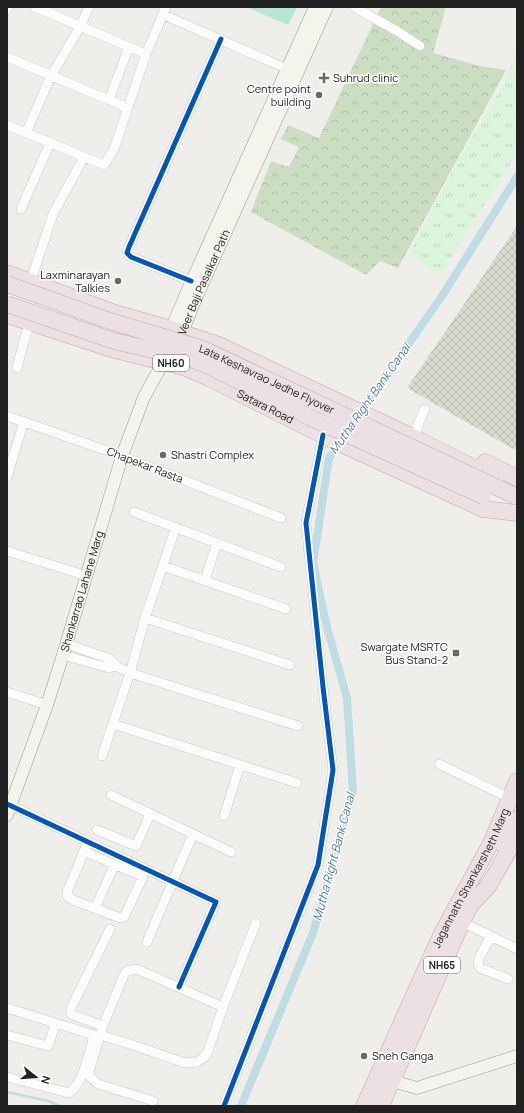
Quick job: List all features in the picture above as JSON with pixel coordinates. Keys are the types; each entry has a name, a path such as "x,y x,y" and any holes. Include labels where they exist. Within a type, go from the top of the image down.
{"highway":[{"path":"7,273 30,283 115,313 177,330 220,345 417,439 517,489"},
{"name":"Late Keshavrao Jedhe Flyover","path":"7,284 110,321 203,349 517,497"},
{"path":"7,304 114,341 191,359 207,365 310,417 483,496 513,512"},
{"name":"Satara Road","path":"7,315 111,349 209,378 354,450 483,509 513,512"},
{"path":"417,439 490,464 517,478"},
{"name":"Jagannath Shankarsheth Marg","path":"381,1106 385,1079 442,933 492,841 513,798 517,781"},
{"path":"470,906 517,820"},
{"name":"Jagannath Shankarsheth Marg","path":"364,1106 385,1079 470,906 489,885 517,836"}],"main road":[{"name":"Veer Baji Pasalkar Path","path":"163,364 292,71 315,7"},
{"name":"Veer Baji Pasalkar Path","path":"177,330 192,281 292,71 327,7"},
{"name":"Shankarrao Lahane Marg","path":"8,808 47,705 122,456 144,397 163,364"},
{"path":"385,1079 417,1088 517,1056"}],"street":[{"path":"26,133 51,76 80,27 89,7"},
{"path":"354,7 420,46"},
{"path":"41,8 80,27 146,54"},
{"path":"7,125 104,165 114,149 146,54 165,11 221,39 292,71"},
{"path":"192,281 127,253 221,39"},
{"path":"109,100 130,47"},
{"path":"7,57 128,108"},
{"path":"21,209 50,143"},
{"path":"30,283 53,214 84,157"},
{"path":"17,368 29,322"},
{"path":"410,455 417,439 419,422 425,409"},
{"name":"Chapekar Rasta","path":"7,416 122,456 281,518"},
{"path":"7,477 24,422"},
{"path":"224,1106 318,865 333,770 306,523 325,436"},
{"path":"134,512 281,566"},
{"path":"102,756 130,672 145,618 176,527"},
{"path":"205,580 217,543"},
{"path":"7,551 87,576"},
{"path":"163,566 286,608"},
{"path":"145,618 290,665"},
{"path":"65,649 110,659 116,666 130,672 298,726"},
{"path":"7,692 47,705"},
{"path":"113,724 297,783"},
{"path":"439,764 513,798"},
{"path":"224,816 240,765"},
{"path":"111,795 231,852"},
{"path":"8,808 88,842 216,902 179,987"},
{"path":"97,830 136,846 150,814"},
{"path":"147,942 174,882 193,834"},
{"path":"84,851 143,877 124,917 121,918 115,916 73,900 67,896 67,892 84,851 88,842"},
{"path":"95,908 115,864"},
{"path":"462,922 517,949"},
{"path":"100,1035 133,1045 178,1062 191,1063 203,1058 207,1054 223,1007 256,923"},
{"path":"103,1026 73,1015 71,1013 71,1008 110,929"},
{"path":"491,936 478,964 480,968 508,979"},
{"path":"153,1101 98,1084 89,1076 103,1026 123,977 127,971 140,970 223,1007"},
{"path":"7,1008 94,1035 81,1075 74,1090 69,1093 7,1077"},
{"path":"7,1035 48,1046 56,1022"}],"shaded area":[{"path":"517,226 517,451 407,388"}],"green space":[{"path":"246,7 297,7 288,25"},
{"path":"381,7 446,7 433,53 480,66 506,70 398,268 380,261 366,275 251,212 271,161 289,167 299,147 281,139 288,125 319,138"},
{"path":"517,48 517,153 440,275 409,255 457,163 502,87"}],"waterway":[{"name":"Mutha Right Bank Canal","path":"359,415 442,296 517,177"},
{"name":"Mutha Right Bank Canal","path":"241,1106 313,933 353,791 347,698 328,631 313,563 329,458 340,442"},
{"path":"7,1092 48,1101 60,1106"}],"cycle path":[{"path":"191,281 131,257 127,253 221,39"},
{"path":"224,1106 318,865 333,770 306,523 323,435"},
{"path":"7,804 216,902 179,987"}],"place":[{"name":"Suhrud clinic","path":"324,78"},
{"name":"Centre point building","path":"319,95"},
{"name":"Laxminarayan Talkies","path":"118,281"},
{"name":"Shastri Complex","path":"163,455"},
{"name":"Swargate MSRTC Bus Stand-2","path":"456,653"},
{"name":"Sneh Ganga","path":"364,1056"}]}
